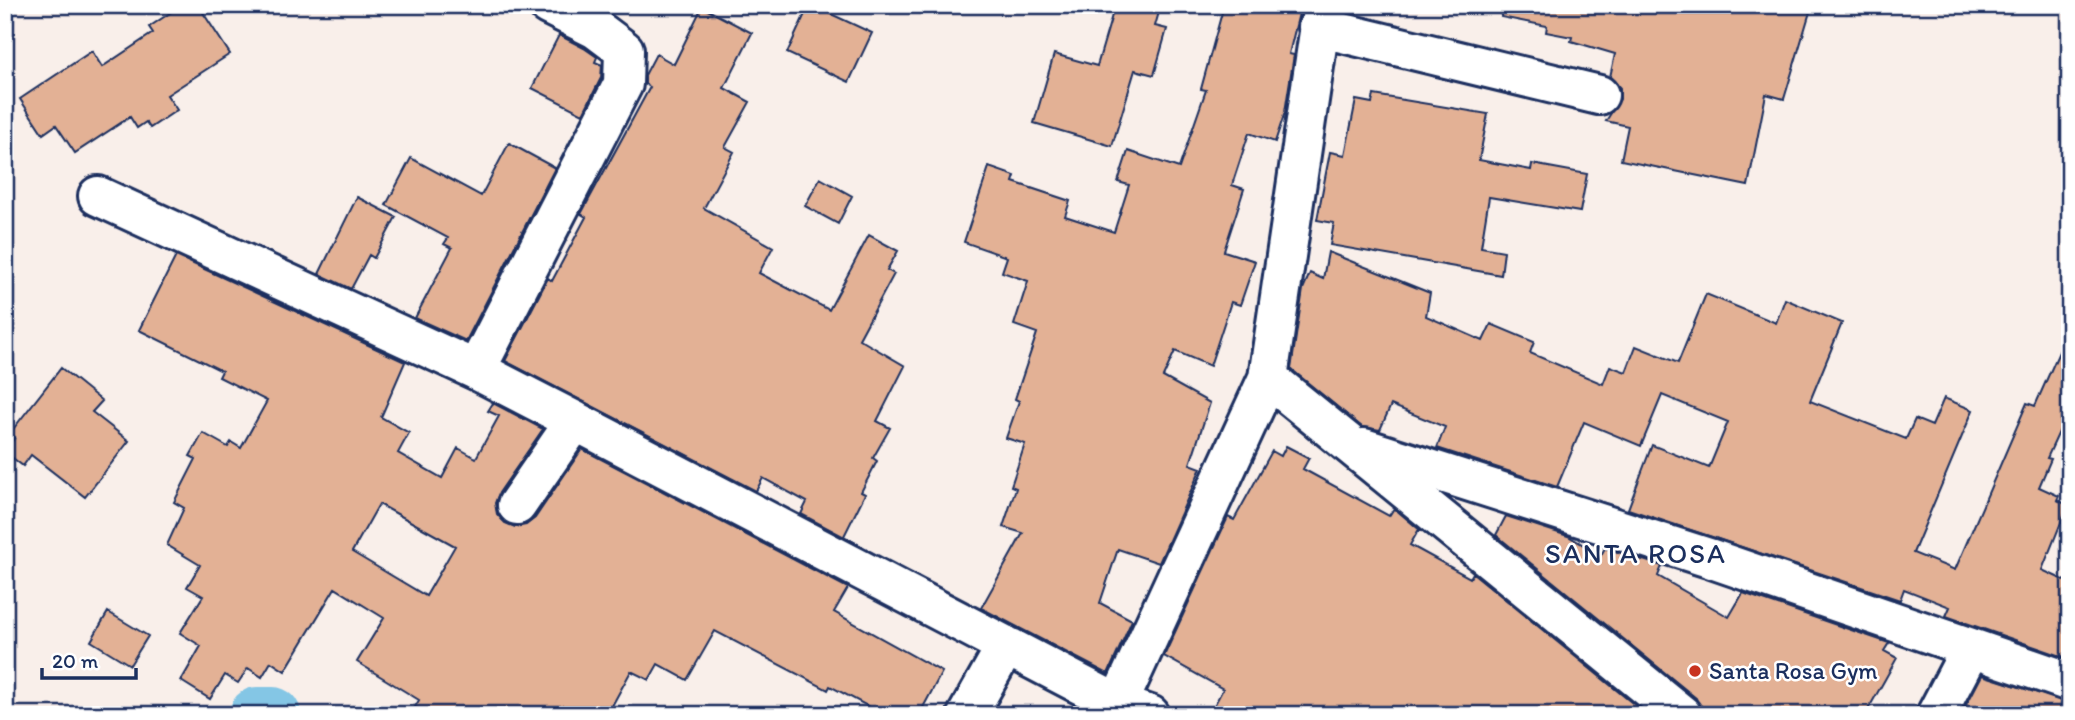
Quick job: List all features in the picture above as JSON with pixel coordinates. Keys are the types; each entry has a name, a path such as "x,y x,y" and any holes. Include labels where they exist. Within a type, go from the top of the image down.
{"street":[{"path":"476,370 623,84 624,50 596,29 548,5"},
{"path":"98,196 476,370 1134,710 1268,378 1321,16 1599,95"},
{"path":"1268,378 1342,441 1682,715"},
{"path":"517,505 575,421"},
{"path":"1342,441 1709,558 2070,682"},
{"path":"967,715 1006,646"},
{"path":"1936,715 1971,648"}],"building":[{"path":"182,5 198,5 230,54 167,95 177,110 150,128 146,122 137,128 130,117 75,153 56,125 43,134 20,99 92,51 102,67 153,33 149,27"},
{"path":"809,5 836,5 831,14 872,33 849,82 787,53"},
{"path":"1115,5 1161,5 1155,26 1167,29 1154,75 1135,70 1112,146 1034,123 1054,54 1097,66"},
{"path":"1224,5 1301,5 1289,54 1294,55 1285,112 1275,142 1249,133 1232,185 1244,189 1224,251 1255,261 1240,305 1231,302 1210,366 1175,351 1163,377 1210,403 1190,464 1201,468 1159,563 1118,549 1100,603 1132,620 1108,674 981,608 1023,533 1003,527 1016,488 1011,486 1025,444 1006,438 1019,401 1015,399 1037,333 1014,325 1028,281 1002,272 1007,257 964,242 989,167 1015,176 1013,182 1070,201 1065,216 1114,232 1129,185 1118,182 1128,151 1179,168 1206,90 1201,89"},
{"path":"1502,5 1812,5 1784,99 1766,94 1748,186 1621,160 1628,126 1606,121 1620,99 1620,88 1610,77 1615,54 1571,41 1572,37 1546,32 1547,26 1501,17"},
{"path":"702,7 752,33 724,88 750,102 725,147 734,152 704,208 773,247 759,273 829,310 869,235 898,251 887,270 894,274 859,339 905,366 877,421 890,428 873,458 877,461 861,492 865,494 844,536 867,549 801,514 807,502 763,478 756,491 505,361 548,278 552,281 586,217 581,214 650,87 645,84 645,75 656,54 674,64"},
{"path":"559,35 597,57 595,62 602,65 601,78 583,114 532,88"},
{"path":"1374,95 1488,114 1479,160 1531,170 1532,164 1587,174 1580,212 1489,197 1481,247 1504,251 1501,275 1330,245 1334,223 1317,220 1330,152 1345,155 1356,100 1372,103"},
{"path":"509,143 555,168 466,341 415,318 452,248 444,244 448,238 386,205 411,158 481,196"},
{"path":"820,178 852,196 838,224 805,206"},
{"path":"357,197 396,217 374,258 369,255 351,289 319,274"},
{"path":"1328,252 1430,293 1426,316 1483,341 1491,324 1534,342 1530,353 1603,384 1610,366 1626,372 1636,346 1678,363 1706,294 1776,323 1785,299 1842,323 1810,401 1906,439 1915,419 1932,426 1944,398 1973,410 1913,553 1955,570 2027,403 2035,406 2070,327 2070,408 2047,458 2051,459 2039,487 2059,496 2057,500 2068,505 2042,570 2070,583 2070,659 1946,616 1950,607 1904,589 1900,600 1628,509 1652,445 1709,468 1728,422 1662,395 1641,446 1584,422 1557,487 1437,448 1445,427 1391,405 1380,430 1362,427 1291,369 1303,289 1310,273 1323,279"},
{"path":"176,256 405,362 381,417 409,433 398,453 442,478 458,448 476,458 499,416 488,411 493,403 543,429 499,493 495,503 497,514 505,523 515,527 526,525 535,518 582,449 848,588 834,612 942,672 919,715 884,715 830,686 828,690 715,631 687,680 658,664 649,680 631,671 607,715 430,715 415,707 419,700 357,662 384,618 335,588 285,671 271,662 262,677 248,668 238,683 225,675 210,699 181,681 201,646 180,633 203,596 187,587 200,565 167,545 184,508 174,502 196,459 190,456 203,433 228,447 231,442 241,448 267,401 219,377 222,371 139,330","holes":["379,504 455,546 426,596 352,552"]},
{"path":"61,368 102,401 92,412 129,441 85,497 31,455 23,466 5,452 15,437 10,433"},
{"path":"1286,446 1309,458 1303,469 1389,516 1394,508 1421,531 1418,531 1410,545 1470,578 1473,573 1647,715 1209,715 1223,689 1164,656 1228,517 1234,520 1272,451 1281,456"},
{"path":"1506,516 1568,536 1601,555 1605,548 1662,566 1658,576 1729,617 1743,593 1889,643 1884,651 1897,658 1865,715 1703,715 1696,698 1496,535"},
{"path":"108,612 148,636 130,665 91,641"},
{"path":"1982,675 2070,703 2070,715 1961,715"}],"waterway":[{"path":"257,715 273,715"}],"place":[{"name":"Santa Rosa Gym","path":"1695,671"}],"district":[{"name":"SANTA ROSA","path":"1636,553"}]}
